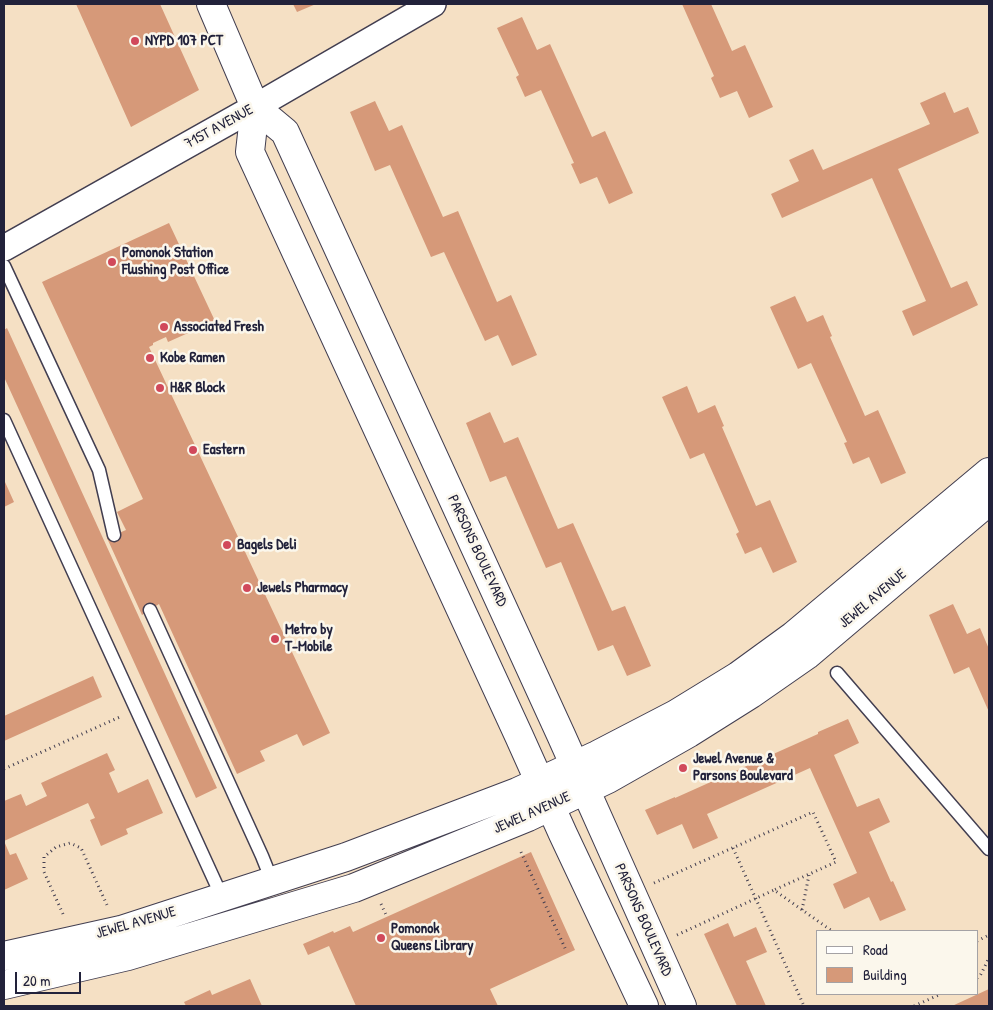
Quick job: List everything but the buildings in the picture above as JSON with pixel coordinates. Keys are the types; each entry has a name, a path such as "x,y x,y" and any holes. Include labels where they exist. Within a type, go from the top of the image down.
{"street":[{"name":"PARSONS BOULEVARD","path":"211,4 255,107 285,132 580,777 682,1006"},
{"name":"71ST AVENUE","path":"4,248 255,107 433,4"},
{"name":"PARSONS BOULEVARD","path":"255,107 250,152 550,806 644,1006"},
{"name":"JEWEL AVENUE","path":"4,985 128,956 354,888 550,806 580,777 738,676 793,636 989,472"},
{"name":"JEWEL AVENUE","path":"4,956 121,930 346,857 517,792 539,781 580,777 689,734 807,655 989,501"}],"lane":[{"path":"4,266 99,470 114,535"},
{"path":"4,420 222,897"},
{"path":"150,610 272,881"},
{"path":"836,673 989,849"}],"path":[{"path":"4,769 136,710"},
{"path":"654,883 814,812 836,862 677,935"},
{"path":"62,914 44,872 44,857 56,847 70,843 81,848 106,904"},
{"path":"733,848 804,1006"},
{"path":"521,852 565,948"},
{"path":"802,910 809,875"},
{"path":"774,890 831,930"},
{"path":"381,904 387,917"},
{"path":"978,977 989,958"},
{"path":"914,1006 939,995"}],"place":[{"name":"NYPD 107 PCT","path":"135,41"},
{"name":"Pomonok Station Flushing Post Office","path":"112,262"},
{"name":"Associated Fresh","path":"164,327"},
{"name":"Kobe Ramen","path":"150,358"},
{"name":"H&R Block","path":"160,388"},
{"name":"Eastern","path":"193,450"},
{"name":"Bagels Deli","path":"227,545"},
{"name":"Jewels Pharmacy","path":"247,588"},
{"name":"Metro by T-Mobile","path":"275,639"},
{"name":"Jewel Avenue & Parsons Boulevard","path":"683,768"},
{"name":"Pomonok Queens Library","path":"381,938"}]}
